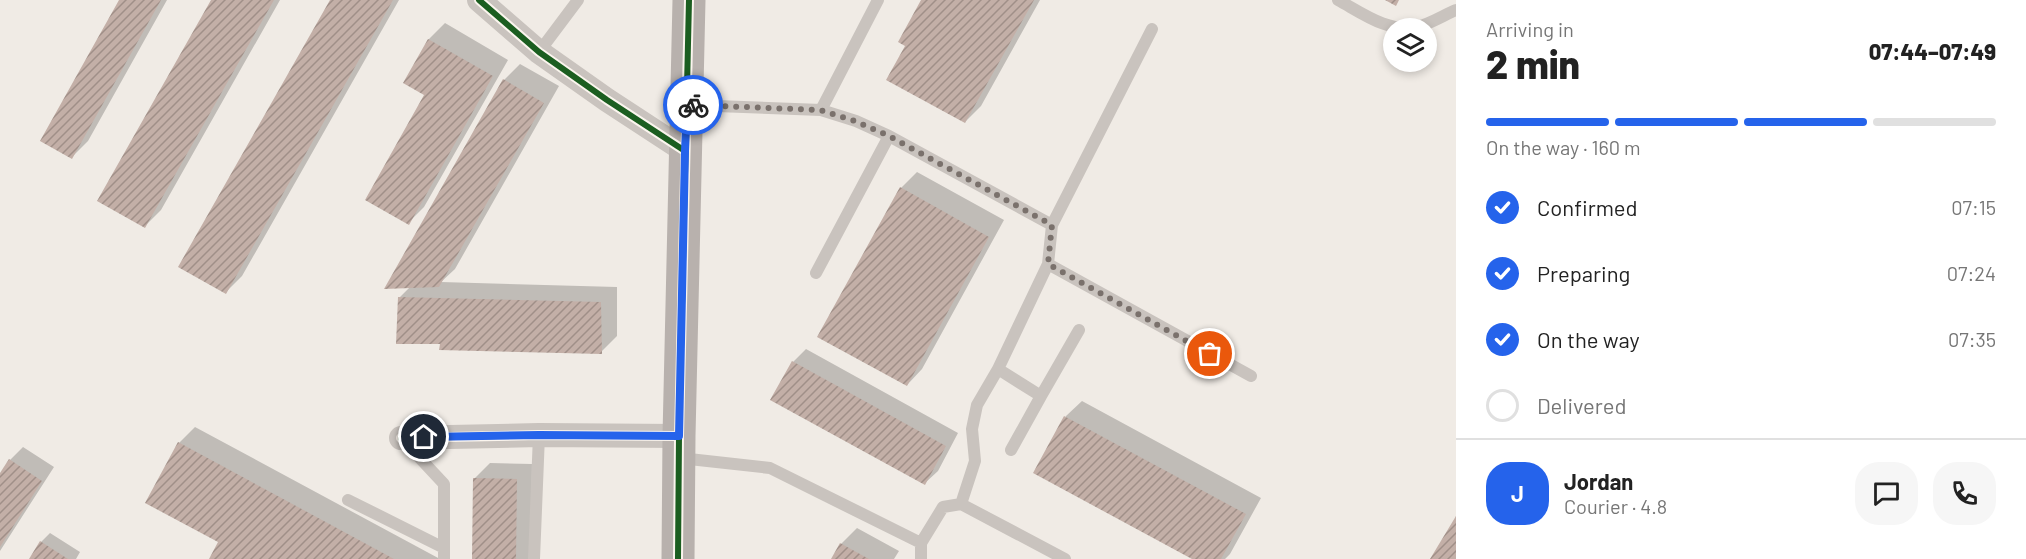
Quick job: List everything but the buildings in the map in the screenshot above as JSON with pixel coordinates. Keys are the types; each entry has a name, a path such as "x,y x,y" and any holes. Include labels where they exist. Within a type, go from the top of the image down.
{"main road":[{"path":"678,559 690,0"}],"street":[{"path":"479,0 539,52 685,151"},
{"path":"401,438 539,435 679,447"}],"lane":[{"path":"539,52 578,0"},
{"path":"820,110 878,0"},
{"path":"1338,0 1382,24 1396,27 1417,27 1456,10"},
{"path":"961,504 975,461 972,429 977,405 998,369 1048,264 1052,225 1152,28"},
{"path":"687,105 820,110 855,121 889,136 1052,225"},
{"path":"816,273 889,136"},
{"path":"1048,264 1251,376"},
{"path":"1011,450 1079,330"},
{"path":"998,369 1041,396"},
{"path":"534,559 539,435"},
{"path":"348,500 444,553 444,484 401,438"},
{"path":"679,447 770,468 921,543"},
{"path":"921,559 921,543 943,507 961,504 1065,559"}],"cycle path":[{"path":"479,0 539,52 685,151"},
{"path":"678,559 689,0"},
{"path":"401,438 539,435 679,436"}],"way so far":[{"path":"693,105 820,110 855,121 889,136 1052,225 1048,264 1210,354"}],"route":[{"path":"424,437 679,436 685,151 687,105 693,105"}]}
